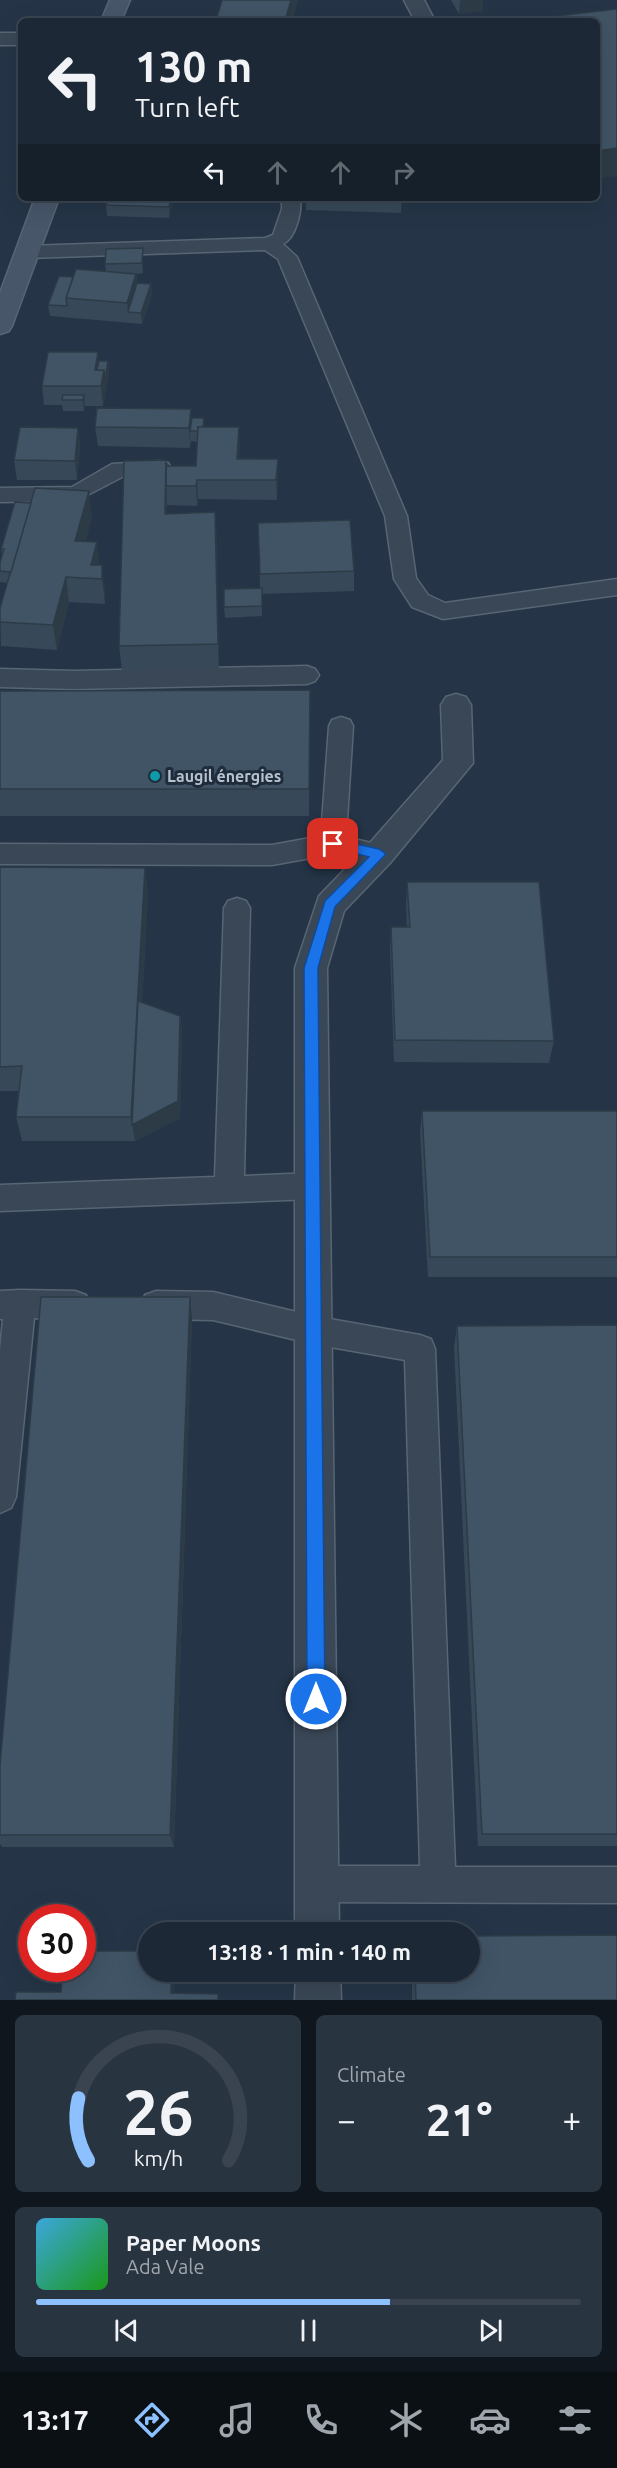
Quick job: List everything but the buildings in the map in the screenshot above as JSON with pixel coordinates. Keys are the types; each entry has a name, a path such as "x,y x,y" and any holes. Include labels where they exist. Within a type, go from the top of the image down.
{"main road":[{"path":"112,18 120,0"},
{"path":"0,326 46,201"}],"street":[{"path":"414,0 423,18"},
{"path":"0,39 18,39"},
{"path":"317,1922 311,968 330,905 379,854 458,763 456,705"},
{"path":"318,1982 318,2000"}],"lane":[{"path":"27,252 268,244 281,238 292,210 291,201"},
{"path":"268,244 280,250 287,257 396,516 405,579 420,601 443,611 617,587"},
{"path":"0,495 76,494 120,469 177,468"},
{"path":"0,678 74,680 308,675"},
{"path":"333,844 341,726"},
{"path":"0,854 272,855 333,844 379,854"},
{"path":"229,1188 237,908"},
{"path":"0,1198 313,1186"},
{"path":"0,1497 10,1304 99,1305"},
{"path":"133,1305 213,1306 313,1330 420,1348 438,1885"},
{"path":"317,1884 617,1885"}],"place":[{"name":"Laugil énergies","path":"155,776"}],"route":[{"path":"316,1699 311,968 330,905 379,854 333,844"}]}
